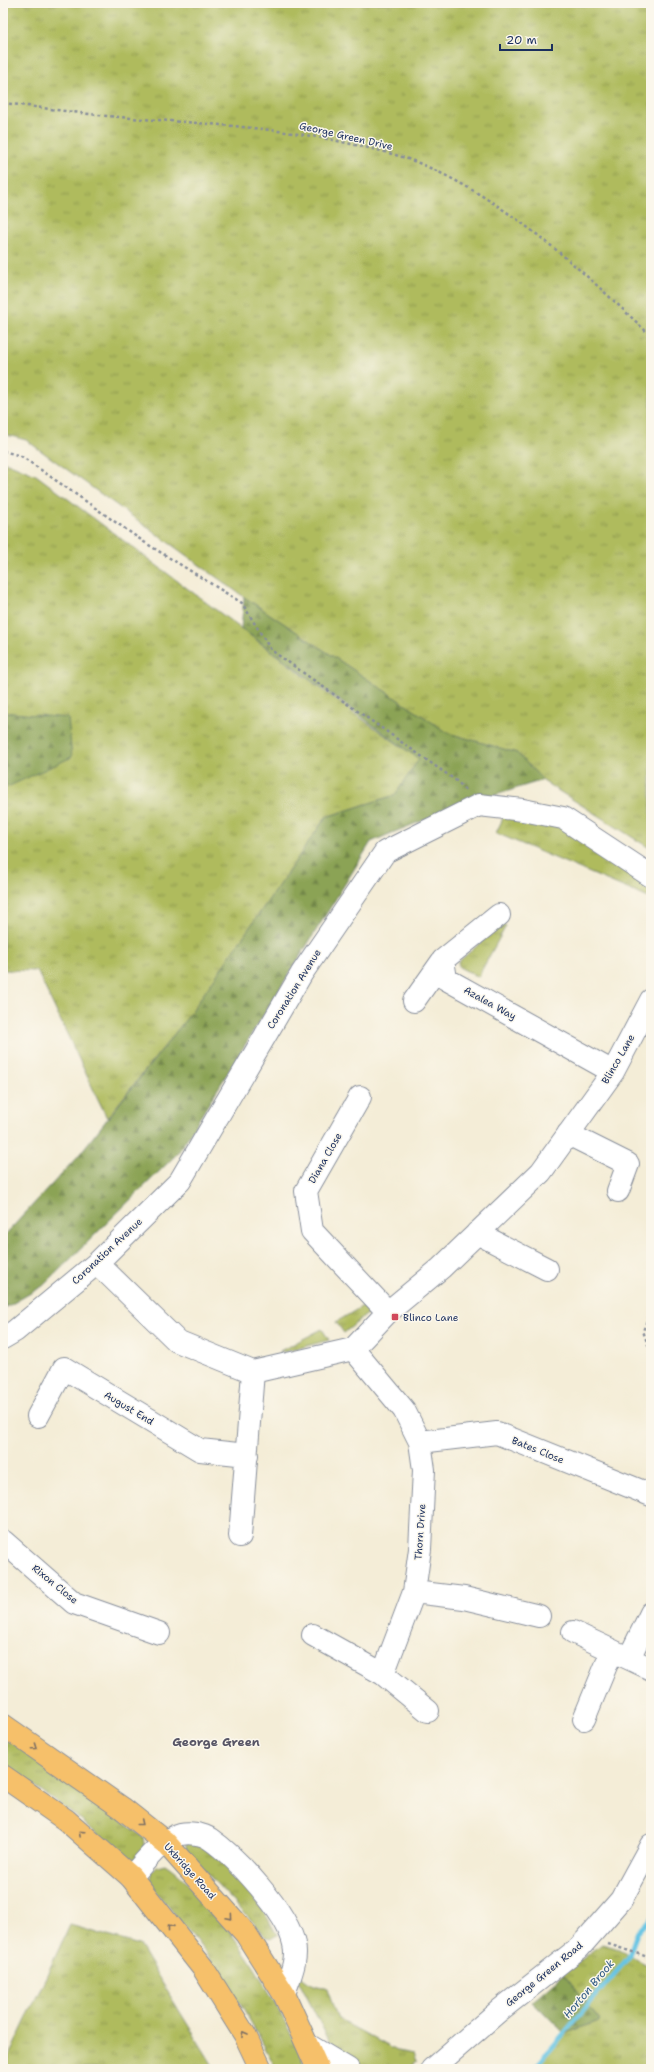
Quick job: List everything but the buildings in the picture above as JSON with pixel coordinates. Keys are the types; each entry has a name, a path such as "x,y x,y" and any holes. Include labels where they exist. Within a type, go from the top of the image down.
{"main road":[{"name":"Uxbridge Road","path":"3,1725 122,1808 165,1842 246,1934 284,1994 318,2069"},
{"path":"3,1776 66,1820 131,1877 203,1968 245,2035 261,2069"}],"street":[{"path":"479,806 523,810 563,818 651,876"},
{"name":"Coronation Avenue","path":"3,1338 15,1331 97,1263 180,1181 302,972 385,852 479,806"},
{"path":"414,1001 443,960 499,914"},
{"name":"Azalea Way","path":"443,960 446,979 613,1072"},
{"name":"Blinco Lane","path":"354,1349 388,1312 442,1268 541,1172 613,1072 651,1000"},
{"name":"Diana Close","path":"360,1097 306,1191 312,1231 388,1312"},
{"path":"568,1134 628,1164 618,1191"},
{"path":"478,1233 547,1269"},
{"path":"97,1263 177,1341 253,1372 354,1349"},
{"name":"Thorn Drive","path":"354,1349 404,1410 420,1442 424,1470 420,1549 414,1592 383,1674"},
{"name":"August End","path":"38,1416 64,1368 200,1450 247,1455"},
{"path":"240,1536 253,1372"},
{"name":"Bates Close","path":"420,1442 497,1433 651,1495"},
{"name":"Rixon Close","path":"3,1541 74,1603 159,1633"},
{"path":"414,1592 464,1598 539,1616"},
{"path":"584,1719 621,1654 651,1613"},
{"path":"573,1632 651,1669"},
{"path":"313,1635 383,1674 428,1711"},
{"path":"131,1877 165,1842 179,1834 190,1833 209,1838 248,1872 281,1914 294,1944 294,1966 284,1994"},
{"name":"George Green Road","path":"432,2069 500,2010 579,1948 621,1900 651,1844"},
{"path":"308,2045 348,2069"}],"path":[{"name":"George Green Drive","path":"3,103 128,118 233,126 307,134 385,152 429,167 473,190 525,226 590,277 651,336"},
{"path":"3,451 21,456 144,542 242,602 271,650 458,782 479,806"},
{"path":"651,1310 643,1331 651,1353"},
{"path":"588,1938 651,1958"}],"green space":[{"path":"3,3 651,3 651,849 543,781 517,753 448,733 244,597 26,440 3,434"},
{"path":"3,461 36,475 359,717 419,759 395,795 326,817 187,1018 107,1118 37,971 3,970"},
{"path":"244,597 448,733 517,753 543,780 456,808 371,842 178,1153 43,1286 3,1309 3,1237 78,1156 187,1018 326,817 395,795 419,759 241,628"},
{"path":"3,712 68,718 72,757 3,789"},
{"path":"505,814 557,820 651,878 651,899 496,833"},
{"path":"503,924 506,926 478,977 459,967 458,962"},
{"path":"371,1301 371,1311 344,1333 336,1322"},
{"path":"322,1329 329,1340 285,1352 280,1351"},
{"path":"3,1734 143,1837 145,1851 138,1858 129,1861 77,1817 3,1762"},
{"path":"194,1842 220,1860 242,1882 261,1907 277,1935 272,1938 267,1937 186,1851 186,1843"},
{"path":"165,1864 179,1875 218,1916 248,1957 286,2023 307,2069 276,2069 250,2020 220,1973 187,1928 150,1886 151,1872 157,1866"},
{"path":"70,1925 139,1945 215,2069 3,2069"},
{"path":"602,1944 616,1948 651,1967 651,2069 530,2069 565,2034 600,2020 563,1974"},
{"path":"295,1974 299,1974 314,1985 326,1987 338,2019 397,2051 413,2054 416,2062 408,2069 356,2069 335,2052"},
{"path":"563,1974 600,2020 565,2034 532,2001"}],"waterway":[{"name":"Horton Brook","path":"534,2069 628,1958 637,1933 651,1918"}],"place":[{"name":"Blinco Lane","path":"395,1317"}],"district":[{"name":"George Green","path":"216,1742"}]}
